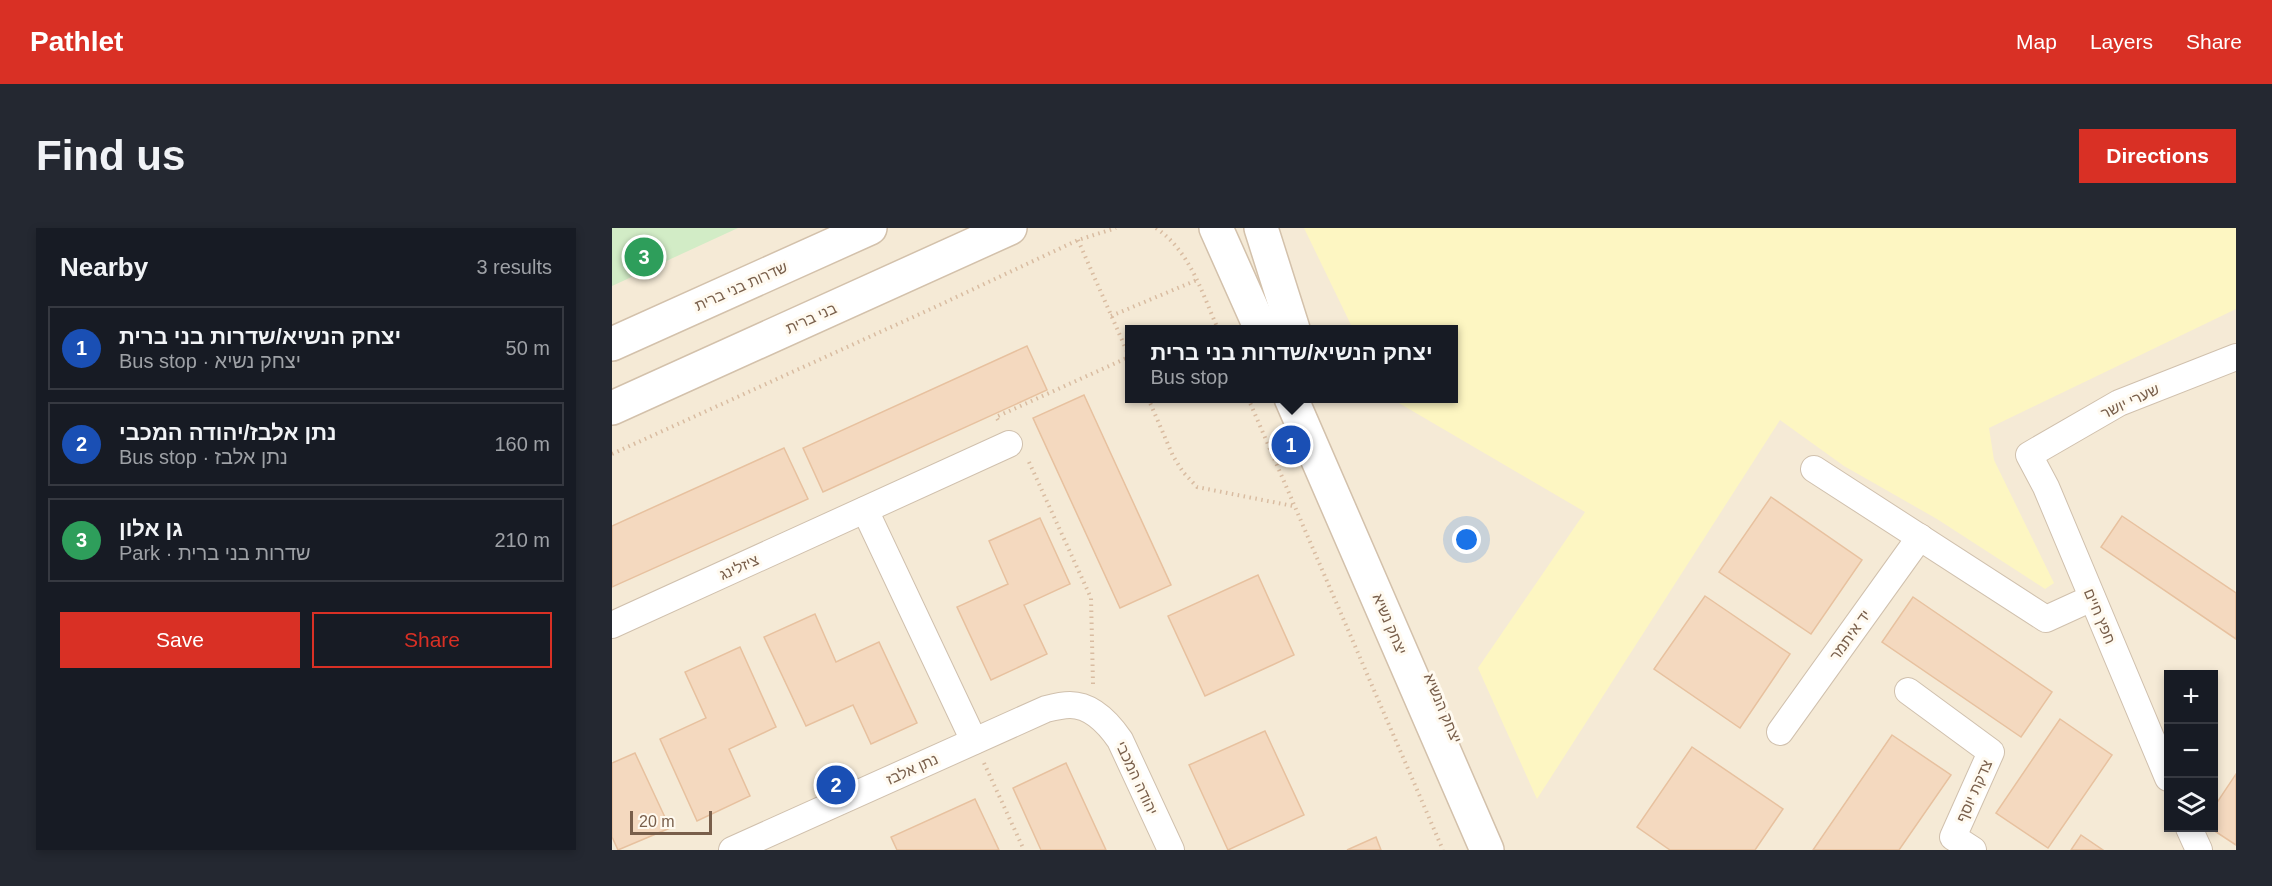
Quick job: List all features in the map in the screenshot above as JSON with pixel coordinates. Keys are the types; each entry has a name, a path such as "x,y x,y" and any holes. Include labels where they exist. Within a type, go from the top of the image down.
{"main road":[{"name":"שדרות בני ברית","path":"612,344 870,228"},
{"name":"בני ברית","path":"612,408 1010,228"},
{"path":"1261,228 1291,325"},
{"path":"1215,230 1259,325"},
{"name":"יצחק נשיא","path":"1293,403 1487,850"},
{"name":"יצחק הנשיא","path":"1316,403 1331,449 1504,850"}],"street":[{"name":"שערי יושר","path":"2029,455 2119,403 2236,357"},
{"name":"ציזלינג","path":"612,625 1009,444"},
{"name":"חפץ חיים","path":"2029,455 2046,486 2164,766"},
{"path":"1814,469 2046,620 2092,598"},
{"path":"866,510 974,741"},
{"name":"יד איתמר","path":"1780,732 1920,537"},
{"name":"צדקת יוסף","path":"1908,691 1991,752 1953,837 1973,850"},
{"name":"נתן אלבז","path":"732,850 1046,709 1072,705 1094,713"},
{"name":"יהודה המכבי","path":"1094,713 1109,724 1120,740 1170,850"},
{"path":"2191,832 2199,850"}],"path":[{"path":"612,454 1078,240 1116,228"},
{"path":"1156,228 1170,238 1184,255 1216,325"},
{"path":"1078,240 1125,348"},
{"path":"1111,316 1197,280"},
{"path":"1094,713 1091,598 1019,440 1009,444 996,417 1125,359"},
{"path":"1150,403 1173,456 1183,472 1197,487 1293,506"},
{"path":"1250,403 1443,850"},
{"path":"974,741 1024,850"}],"shaded area":[{"path":"612,228 2236,228 2236,850 612,850"}],"green space":[{"path":"612,228 738,228 612,286"}],"sand":[{"path":"1304,228 2236,228 2236,309 1989,428 1994,460 2054,583 2045,589 1937,519 1844,466 1780,420 1537,799 1478,668 1585,512 1399,403 1458,403 1458,325 1351,325"}],"building":[{"path":"1027,346 1047,390 823,492 803,448"},
{"path":"1084,395 1171,585 1120,608 1033,418"},
{"path":"784,448 808,499 612,587 612,526"},
{"path":"1771,497 1862,560 1811,634 1719,572"},
{"path":"2122,516 2236,593 2236,639 2101,547"},
{"path":"1040,518 1070,584 1024,605 1047,654 991,680 957,607 1008,584 989,541"},
{"path":"1258,575 1294,655 1205,696 1168,616"},
{"path":"1705,596 1790,654 1740,728 1654,669"},
{"path":"1913,597 2052,692 2021,737 1882,642"},
{"path":"815,614 836,662 879,642 917,723 871,744 853,705 806,726 764,637"},
{"path":"740,647 776,727 729,749 750,796 697,821 660,739 706,718 685,672"},
{"path":"2060,719 2112,755 2048,848 1996,813"},
{"path":"1265,731 1304,815 1228,850 1189,765"},
{"path":"1892,735 1951,775 1899,850 1813,850"},
{"path":"1692,747 1783,809 1755,850 1670,850 1637,827"},
{"path":"635,753 670,828 618,850 612,837 612,763"},
{"path":"1066,763 1106,850 1041,850 1013,788"},
{"path":"2236,774 2236,845 2216,832 2218,832 2218,801"},
{"path":"975,799 999,850 897,850 891,837"},
{"path":"2081,835 2103,850 2071,850"},
{"path":"1376,837 1381,850 1347,850"}],"place":[{"name":"גן אלון","path":"644,257"},
{"name":"יצחק הנשיא/שדרות בני ברית","path":"1291,445"},
{"name":"נתן אלבז/יהודה המכבי","path":"836,785"}]}
